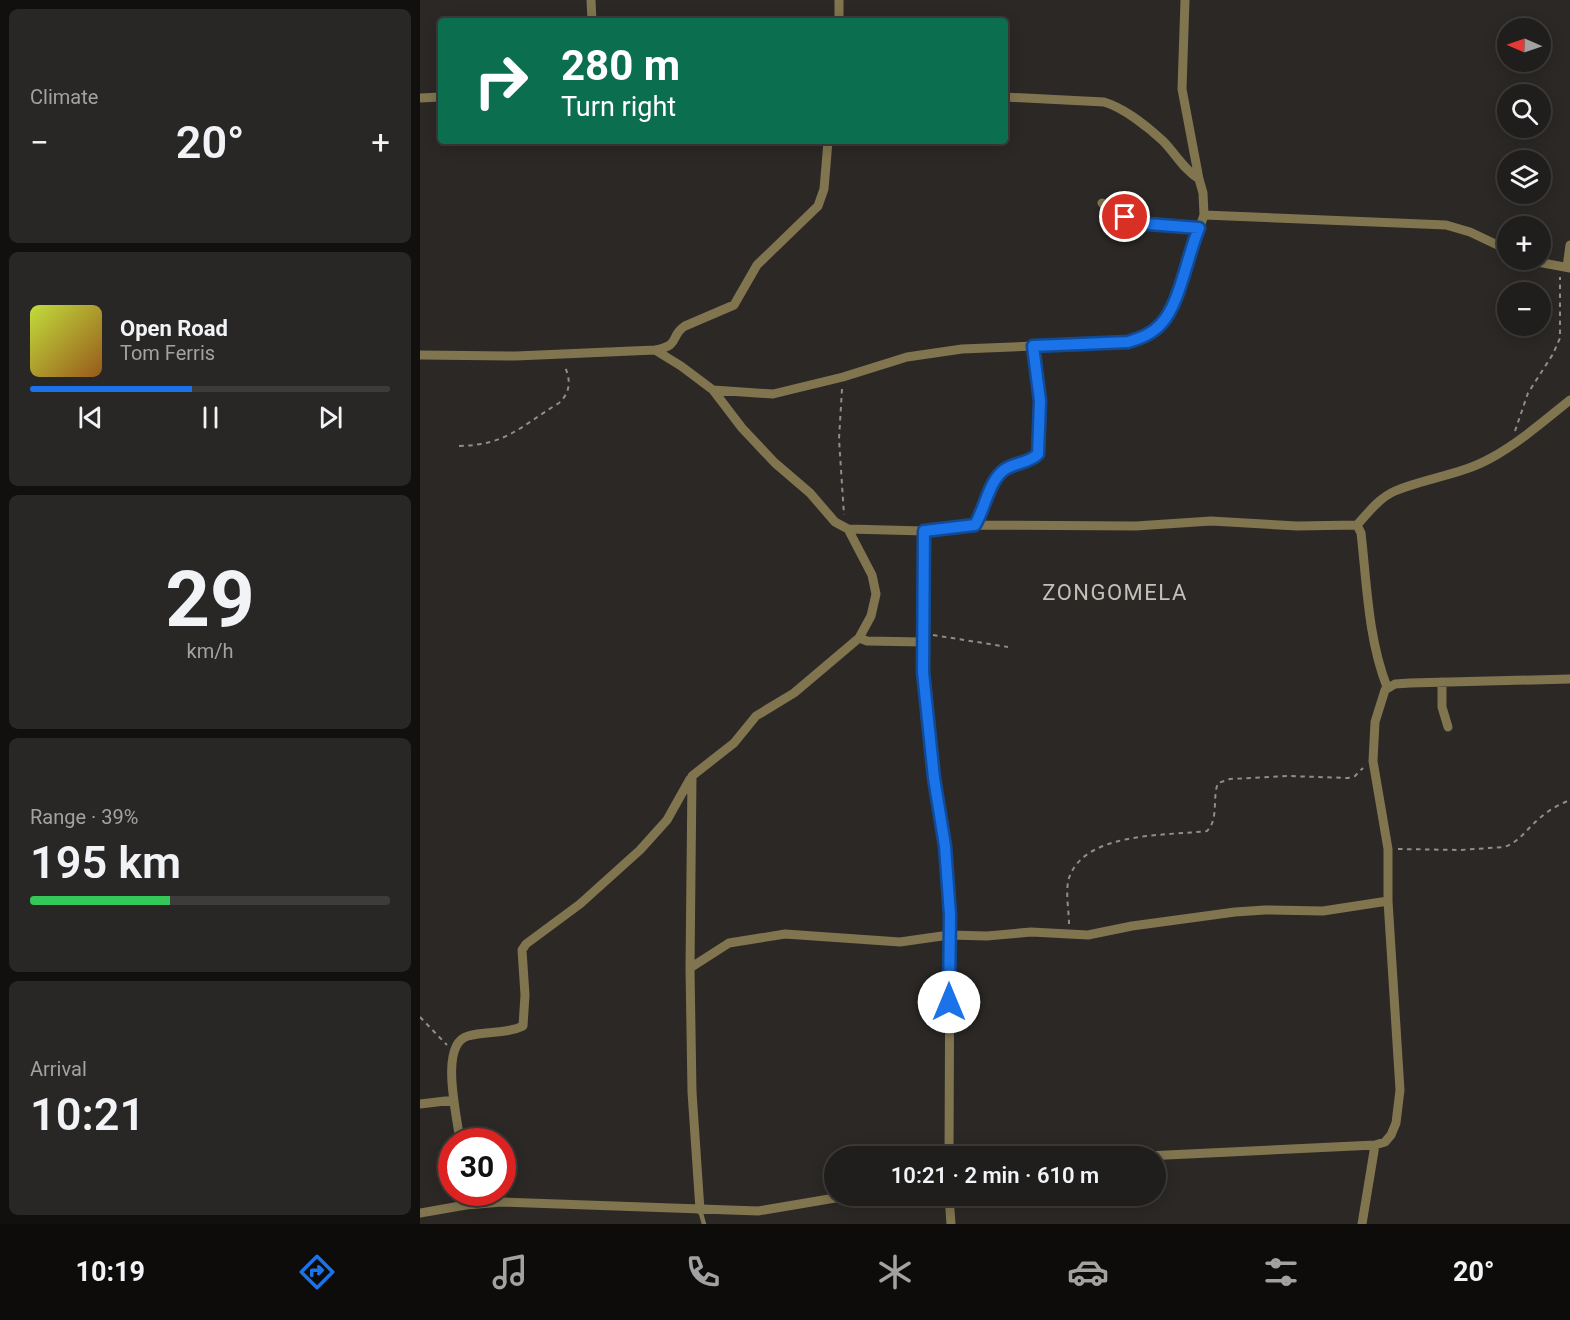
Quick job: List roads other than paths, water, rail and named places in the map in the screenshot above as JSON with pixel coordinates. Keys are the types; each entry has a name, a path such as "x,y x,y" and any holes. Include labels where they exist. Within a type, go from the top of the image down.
{"street":[{"path":"591,0 592,18"},
{"path":"838,18 839,0"},
{"path":"713,390 768,395 843,377 907,357 962,349 1128,342 1143,338 1152,332 1171,311 1203,215 1203,193 1182,89 1185,0"},
{"path":"420,98 438,97"},
{"path":"1008,97 1104,102 1118,106 1163,141 1186,170 1199,179"},
{"path":"420,355 516,356 655,350 671,345 676,340 678,331 685,326 734,305 758,265 818,206 824,189 828,144"},
{"path":"1102,203 1131,220 1199,228"},
{"path":"1203,215 1446,225 1470,232 1497,245"},
{"path":"1551,264 1566,267 1570,245"},
{"path":"975,525 984,510 991,486 1000,474 1010,467 1032,459 1039,451 1040,401 1033,346"},
{"path":"458,1128 452,1078 457,1041 465,1036 523,1026 525,995 522,950 526,944 573,910 640,850 667,820 692,776 734,743 756,716 794,693 859,638 871,616 876,594 872,575 846,528 832,519 810,493 775,463 742,428 713,390 655,350"},
{"path":"846,528 924,531 975,525 1136,526 1211,522 1297,526 1357,525 1377,504 1395,491 1464,470 1492,458 1570,400"},
{"path":"1166,1155 1375,1145 1385,1142 1396,1123 1400,1090 1388,901 1388,849 1372,753 1379,704 1387,687 1380,668 1368,608 1361,533 1357,525"},
{"path":"924,531 923,638 926,713 945,846 949,935 949,1146"},
{"path":"859,638 867,641 923,638"},
{"path":"1387,687 1410,682 1570,679"},
{"path":"1442,682 1442,706 1448,728"},
{"path":"692,776 690,968 692,1092 700,1210"},
{"path":"690,968 729,943 773,936 801,934 900,942 949,935 987,936 1031,932 1090,935 1132,926 1242,912 1323,911 1388,901"},
{"path":"420,1104 454,1100"},
{"path":"1362,1224 1375,1145"},
{"path":"516,1203 758,1211 824,1200"},
{"path":"420,1214 461,1206"},
{"path":"950,1206 951,1224"}],"lane":[{"path":"700,1210 704,1224"}],"district":[{"name":"ZONGOMELA","path":"1115,592"}]}
